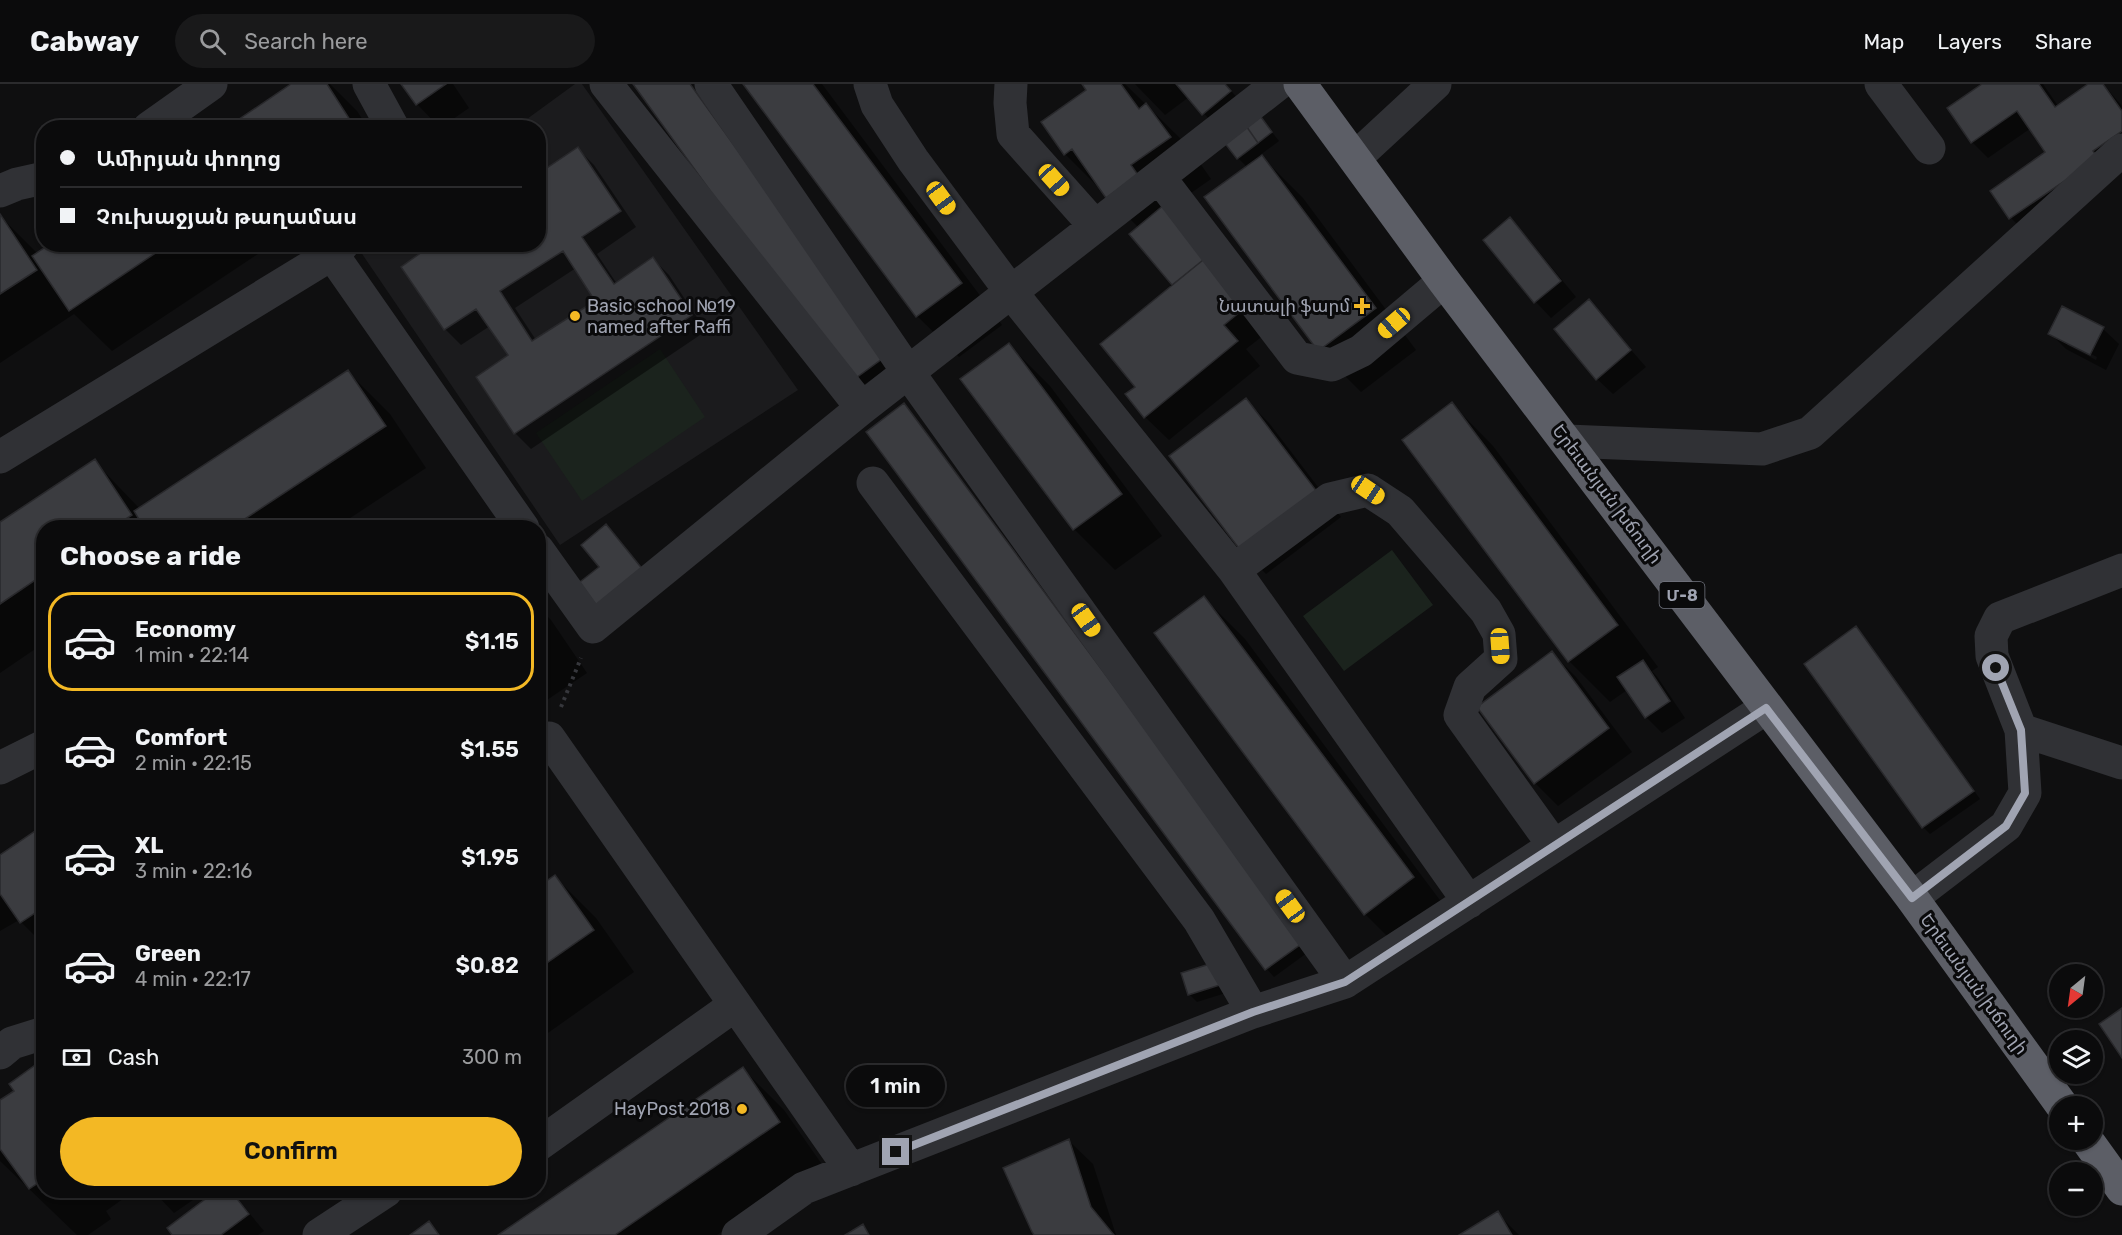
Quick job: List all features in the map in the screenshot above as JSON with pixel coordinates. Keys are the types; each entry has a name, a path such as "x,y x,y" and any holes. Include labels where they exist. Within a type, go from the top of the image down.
{"highway":[{"name":"Երեւանյան խճուղի","path":"1300,84 1444,281 1912,898 2055,1096"},
{"path":"2095,1150 2121,1185"}],"street":[{"path":"160,120 211,84"},
{"path":"369,84 389,120"},
{"path":"606,84 862,408"},
{"path":"711,84 908,372 1345,982"},
{"path":"870,84 877,105 913,160 1011,292 1234,570 1469,902"},
{"path":"1011,84 1013,134 1095,226"},
{"path":"546,562 593,627 862,408 1278,84"},
{"path":"1355,158 1435,84"},
{"path":"1881,84 1929,148"},
{"path":"1567,441 1762,449 1810,433 2122,150"},
{"path":"1159,177 1298,358 1332,365 1361,351 1444,281"},
{"path":"0,191 36,180"},
{"path":"0,457 333,252"},
{"path":"340,252 516,520"},
{"path":"873,483 1199,920 1253,1012"},
{"path":"1234,570 1330,499 1368,490 1400,512 1486,611 1499,634 1501,659 1470,687 1460,715 1554,846"},
{"path":"1912,898 2006,826 2025,793 2021,730 1992,656 1991,636 2000,618 2122,570"},
{"path":"738,1235 804,1188 1253,1012 1345,982 1766,708"},
{"path":"2021,730 2122,763"},
{"path":"546,740 549,738 851,1170"},
{"path":"0,768 36,750"},
{"path":"546,1139 735,1005"},
{"path":"0,1053 12,1043 36,1036"},
{"path":"319,1235 375,1198"}],"path":[{"path":"563,701 573,678"}],"shaded area":[{"name":"Basic school №19 named after Raffi","path":"575,84 582,84 798,390 560,545 546,524 546,520 543,520 361,252 546,252 546,120 526,120"},
{"path":"660,349 705,417 582,501 536,433"},
{"path":"1392,550 1433,605 1344,671 1303,616"}],"building":[{"path":"291,84 327,84 350,120 238,120"},
{"path":"401,84 446,84 416,105"},
{"path":"633,84 690,84 886,356 849,383"},
{"path":"743,84 813,84 962,283 916,317"},
{"path":"1082,84 1121,84 1139,109 1146,103 1171,137 1131,165 1138,175 1106,198 1072,149 1064,155 1041,122 1086,90"},
{"path":"1176,84 1225,84 1231,91 1202,115"},
{"path":"1982,84 2039,84 2055,107 2088,84 2103,84 2122,111 2122,131 2093,151 2098,158 2009,219 1990,191 2045,152 2017,111 1971,143 1947,108"},
{"path":"1256,110 1272,132 1258,143 1242,120"},
{"path":"1242,120 1258,143 1237,159 1220,137"},
{"path":"578,147 621,211 582,237 614,284 653,257 692,315 514,434 476,377 508,355 476,309 444,330 401,267 422,252 546,252 546,169","holes":["563,251 595,301 532,341 500,291"]},
{"path":"1262,155 1376,308 1318,351 1204,197"},
{"path":"1165,204 1208,256 1172,285 1129,234"},
{"path":"0,214 37,270 0,294"},
{"path":"1510,217 1561,281 1534,303 1483,240"},
{"path":"38,252 157,252 69,311 32,256"},
{"path":"1208,256 1251,303 1224,325 1238,341 1144,418 1125,394 1135,387 1100,344"},
{"path":"1589,299 1631,350 1596,380 1554,329"},
{"path":"2062,306 2104,327 2090,355 2048,334"},
{"path":"1009,343 1122,494 1073,530 960,379"},
{"path":"348,370 386,426 243,520 139,520 134,511"},
{"path":"1246,398 1318,493 1241,551 1169,456"},
{"path":"1452,402 1618,625 1568,662 1402,440"},
{"path":"904,403 1304,942 1265,970 866,432"},
{"path":"95,459 132,515 124,520 36,520 36,579 0,604 0,522"},
{"path":"606,524 644,571 596,610 576,585 599,567 581,545"},
{"path":"1204,596 1414,877 1364,915 1154,633"},
{"path":"1856,626 1974,791 1922,828 1804,664"},
{"path":"1552,651 1609,728 1534,784 1477,707"},
{"path":"1643,660 1670,701 1645,718 1617,677"},
{"path":"36,830 36,912 20,923 0,894 0,855"},
{"path":"555,875 594,930 546,963 546,881"},
{"path":"1216,962 1223,984 1188,995 1181,973"},
{"path":"2122,1008 2122,1058 2099,1024"},
{"path":"36,1064 36,1184 29,1189 0,1149 0,1100 14,1091 9,1084"},
{"path":"743,1067 780,1122 615,1235 498,1235"},
{"path":"1069,1139 1091,1207 1114,1235 1034,1235 1032,1232 1003,1168"},
{"path":"207,1198 236,1198 249,1214 221,1235 172,1235 167,1228"},
{"path":"1498,1211 1512,1235 1459,1235"},
{"path":"429,1221 439,1235 410,1235"},
{"path":"863,1224 869,1235 845,1235"}],"place":[{"name":"Նատալի ֆարմ","path":"1362,306"},
{"name":"Basic school №19 named after Raffi","path":"575,316"},
{"name":"HayPost 2018","path":"742,1109"}],"route":[{"path":"896,1152 1253,1012 1345,982 1766,708 1912,898 2006,826 2025,793 2021,730 1996,668"}]}
